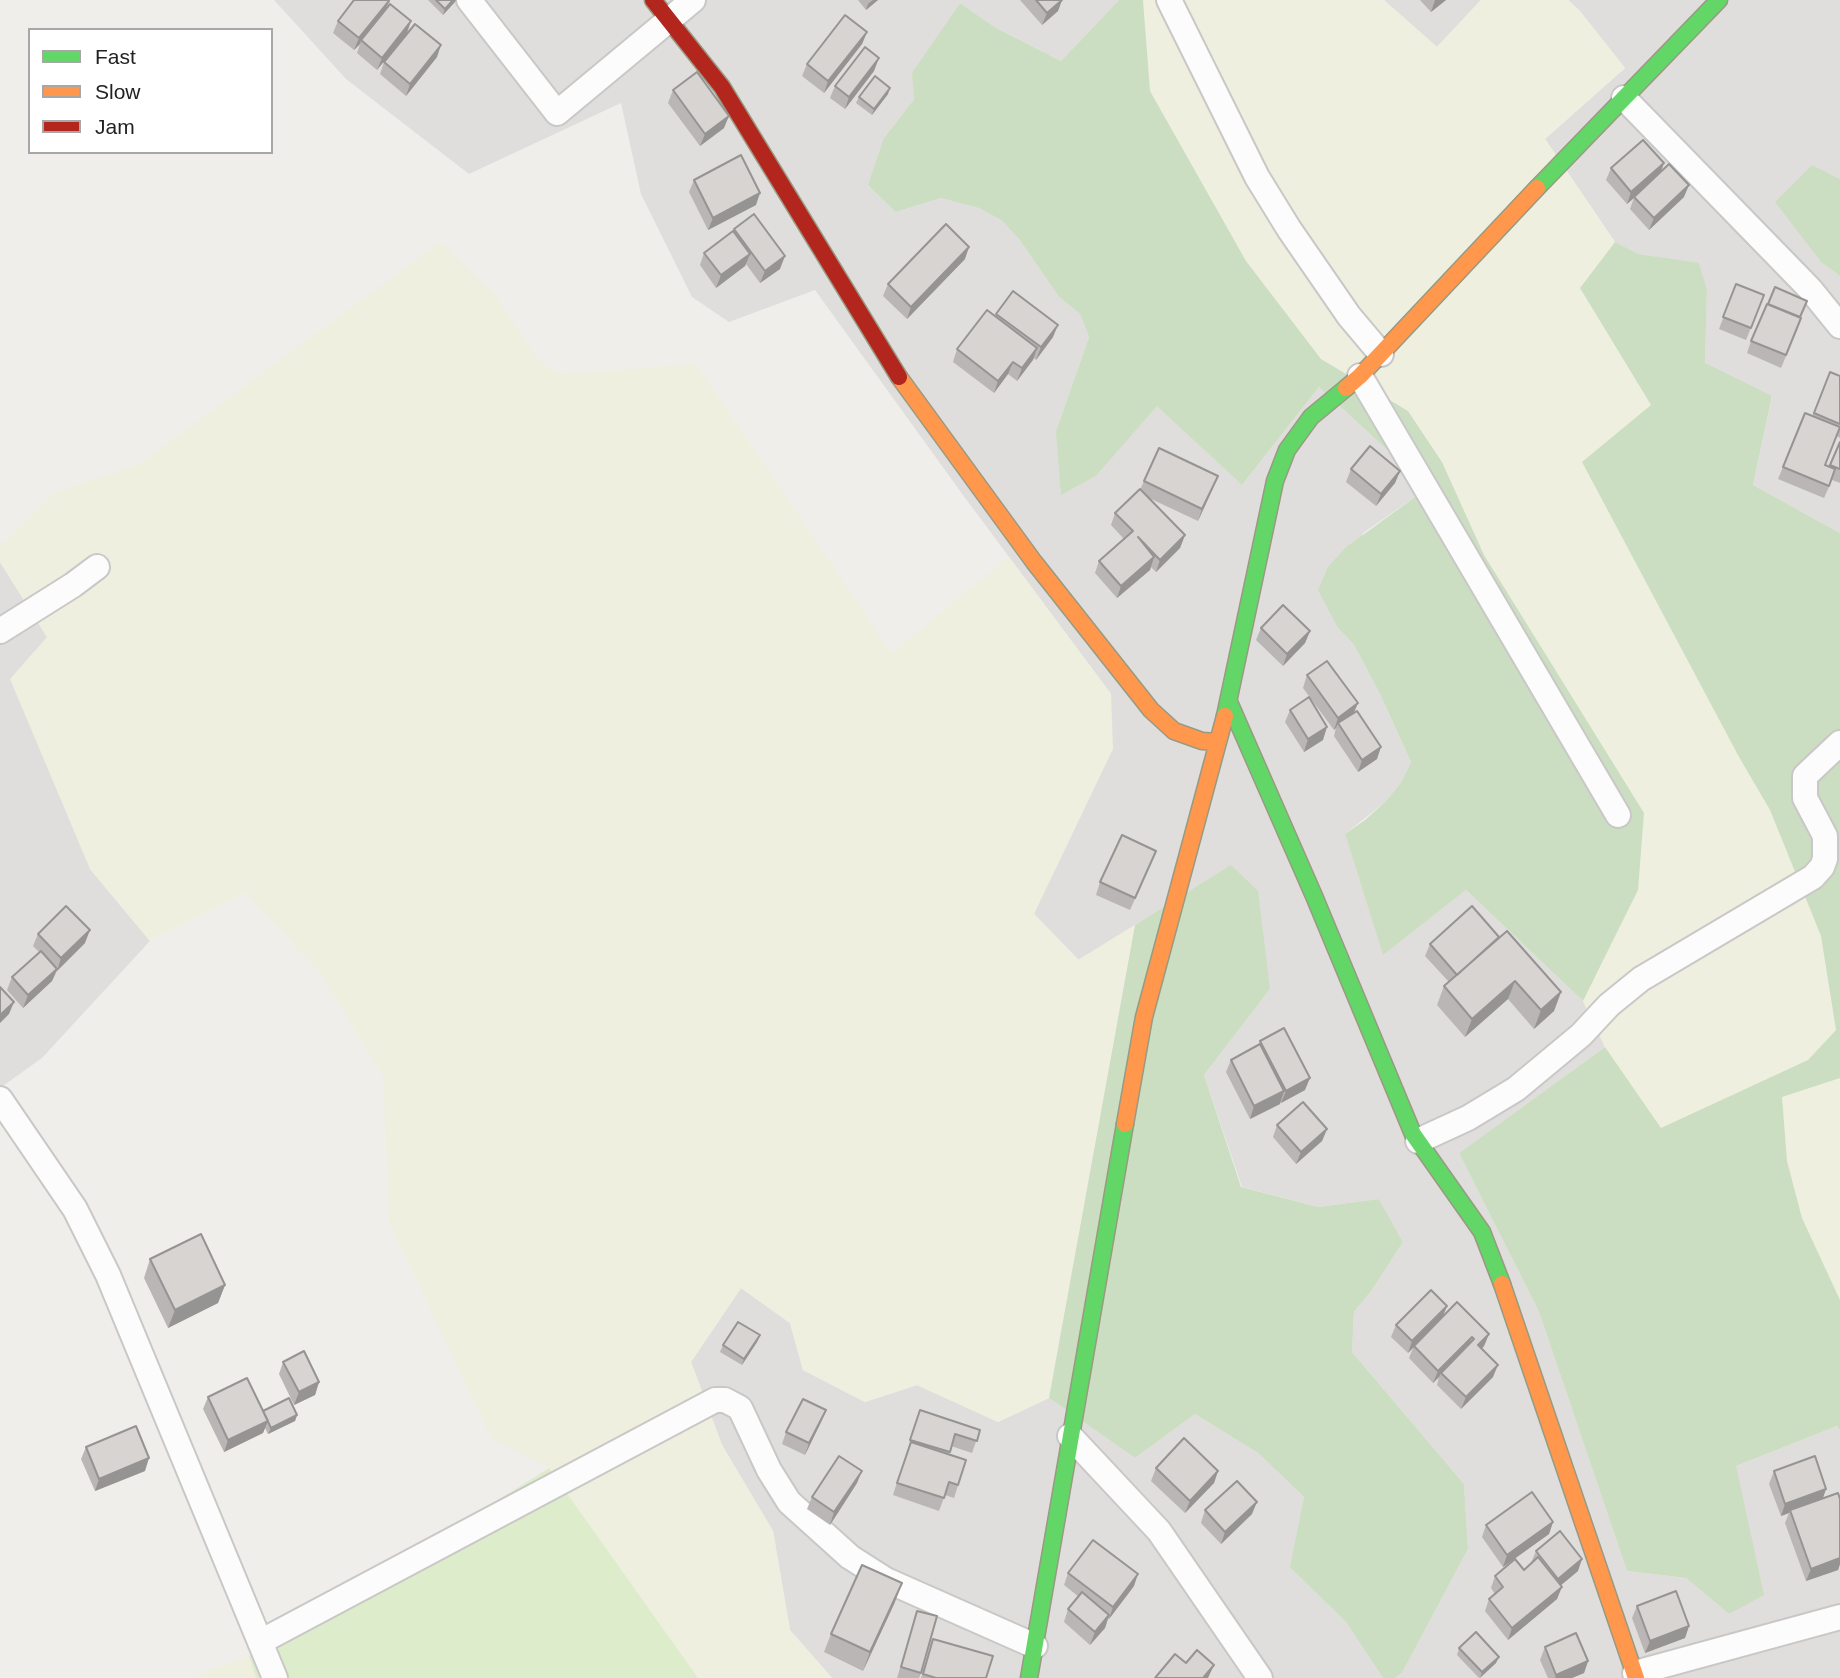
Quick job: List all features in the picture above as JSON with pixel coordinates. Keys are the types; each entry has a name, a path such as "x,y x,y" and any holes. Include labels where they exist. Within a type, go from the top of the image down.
{"street":[{"path":"469,0 557,113 693,0"},
{"path":"653,0 722,88 787,191 889,364 1034,562 1151,709 1174,731 1202,741 1218,742"},
{"path":"1169,0 1257,177 1289,229 1342,305 1381,354"},
{"path":"1029,1678 1144,1017 1229,702 1266,520 1275,481 1287,450 1311,417 1360,376 1719,0"},
{"path":"1624,99 1810,289 1840,326"},
{"path":"1360,376 1618,815"},
{"path":"0,631 97,567"},
{"path":"1229,702 1418,1141 1482,1232 1515,1317 1636,1676 1840,1617"},
{"path":"1418,1141 1468,1118 1516,1088 1581,1035 1609,1005 1641,979 1813,877 1825,859 1825,836 1805,798 1804,776 1840,743"},
{"path":"0,1098 75,1209 102,1263 275,1678"},
{"path":"260,1642 715,1400 734,1403 744,1413 769,1470 789,1502 850,1557 886,1580 1035,1646"},
{"path":"1070,1436 1159,1531 1261,1678"}],"shaded area":[{"path":"274,0 1119,0 1061,61 996,28 960,3 913,73 914,99 884,138 896,212 941,198 980,208 1001,220 1019,239 1059,297 1080,314 1089,337 1056,431 1097,475 1157,405 1242,485 1319,387 1396,458 1415,497 1363,533 1338,628 1354,645 1411,762 1400,784 1385,802 1345,834 1383,954 1466,890 1583,1001 1605,1047 1459,1153 1539,1312 1627,1571 1686,1578 1729,1614 1736,1466 1837,1426 1840,1431 1840,1678 1395,1678 1402,1673 1468,1549 1464,1484 1352,1352 1354,1312 1372,1290 1403,1242 1379,1199 1318,1207 1242,1187 1204,1075 1270,989 1231,866 1078,960 1034,914 1111,694 815,290 729,322 692,297 641,194 621,103 469,174 346,79"},
{"path":"1384,0 1481,0 1437,47"},
{"path":"1568,0 1840,0 1840,179 1811,165 1822,263 1840,276 1840,533 1753,485 1772,397 1705,364 1707,289 1699,264 1639,254 1615,242 1545,139 1625,68"},
{"path":"0,562 47,637 90,869 150,941 42,1058 0,1088"},
{"path":"741,1288 790,1323 803,1370 865,1402 917,1385 998,1422 1049,1398 1135,1458 1195,1414 1258,1453 1304,1497 1291,1567 1346,1622 1383,1678 832,1678 790,1630 773,1531 722,1445 691,1362"}],"green space":[{"path":"1119,0 1143,0 1150,91 1246,261 1321,359 1408,411 1442,462 1484,555 1644,813 1638,890 1583,1001 1466,890 1383,955 1345,834 1385,802 1400,784 1411,762 1354,645 1338,628 1318,590 1328,567 1345,548 1415,497 1396,458 1319,387 1242,485 1157,406 1097,475 1061,495 1056,431 1089,337 1080,314 1059,297 1019,239 1001,220 979,208 941,198 896,212 868,185 884,138 914,99 912,73 960,3 996,28 1061,61"},
{"path":"1143,0 1383,0 1437,47 1481,0 1568,0 1625,68 1545,139 1615,242 1580,288 1651,406 1582,463 1770,810 1821,936 1836,1030 1808,1060 1660,1129 1605,1047 1583,1001 1638,890 1442,462 1408,411 1321,359 1246,261 1150,91"},
{"path":"1812,165 1840,179 1840,276 1822,263 1775,202"},
{"path":"440,242 495,295 539,361 560,374 696,364 892,653 1009,557 1111,694 1113,749 1034,914 1079,960 1135,925 1049,1398 998,1422 917,1385 865,1402 803,1370 790,1323 741,1288 691,1362 722,1445 773,1531 790,1630 832,1678 698,1678 549,1468 491,1438 389,1222 383,1076 319,971 246,893 150,941 90,869 10,679 47,637 0,562 0,546 54,493 141,463"},
{"path":"1615,242 1639,254 1699,263 1707,289 1705,363 1772,396 1753,485 1840,533 1840,1078 1782,1097 1787,1161 1802,1218 1840,1300 1840,1431 1837,1426 1736,1466 1764,1595 1729,1614 1686,1578 1627,1571 1539,1312 1459,1153 1605,1047 1661,1128 1808,1060 1836,1030 1821,936 1770,810 1582,462 1651,405 1580,288"},
{"path":"1231,865 1258,891 1270,989 1204,1075 1241,1187 1318,1207 1379,1199 1403,1242 1372,1290 1354,1312 1352,1352 1464,1484 1468,1549 1402,1673 1395,1678 1383,1678 1346,1622 1290,1567 1304,1497 1258,1453 1195,1414 1135,1458 1049,1398 1135,925"},
{"path":"1840,1078 1840,1300 1802,1218 1787,1161 1782,1097"},
{"path":"549,1468 698,1678 256,1678 249,1656"},
{"path":"249,1656 256,1678 196,1678 204,1672"}],"building":[{"path":"354,0 389,1 359,38 338,21"},
{"path":"436,0 453,0 445,9"},
{"path":"1036,0 1062,0 1047,13"},
{"path":"390,4 411,21 382,58 361,40"},
{"path":"845,15 867,32 828,81 807,64"},
{"path":"415,24 441,45 410,84 384,62"},
{"path":"865,47 879,58 849,97 835,86"},
{"path":"697,72 729,116 705,134 673,90"},
{"path":"875,76 890,88 874,109 859,97"},
{"path":"1643,140 1664,163 1631,192 1611,168"},
{"path":"741,155 760,193 713,218 694,180"},
{"path":"1669,164 1689,185 1654,218 1634,197"},
{"path":"754,214 785,256 765,271 734,229"},
{"path":"946,224 969,247 911,307 888,284"},
{"path":"733,231 750,254 721,275 704,253"},
{"path":"1736,284 1764,295 1751,328 1723,317"},
{"path":"1775,287 1807,301 1800,317 1768,304"},
{"path":"1013,291 1058,325 1041,347 996,314"},
{"path":"1767,304 1801,318 1786,355 1751,341"},
{"path":"987,310 1037,348 1022,368 1013,362 998,381 957,349"},
{"path":"1830,372 1840,376 1840,424 1814,413"},
{"path":"1805,413 1840,427 1825,465 1835,469 1829,486 1783,467"},
{"path":"1840,442 1840,469 1830,465"},
{"path":"1370,446 1400,471 1381,494 1351,469"},
{"path":"1159,448 1218,476 1202,509 1144,481"},
{"path":"1140,489 1185,535 1160,560 1138,537 1154,557 1121,586 1099,561 1133,531 1115,513"},
{"path":"1283,605 1310,631 1287,654 1261,628"},
{"path":"1327,661 1358,703 1338,718 1307,675"},
{"path":"1309,697 1327,727 1308,739 1290,710"},
{"path":"1357,711 1381,747 1362,760 1338,723"},
{"path":"1122,835 1156,851 1135,898 1100,882"},
{"path":"66,906 90,930 61,958 38,934"},
{"path":"1472,906 1499,937 1457,975 1430,944"},
{"path":"1507,931 1561,992 1541,1010 1515,981 1472,1019 1444,986"},
{"path":"41,951 57,969 28,995 12,977"},
{"path":"0,987 14,1002 0,1015"},
{"path":"1284,1028 1310,1078 1286,1091 1260,1041"},
{"path":"1260,1044 1284,1091 1254,1106 1231,1060"},
{"path":"1303,1102 1327,1129 1301,1152 1277,1125"},
{"path":"201,1234 225,1285 175,1310 150,1259"},
{"path":"1431,1290 1447,1306 1412,1341 1396,1325"},
{"path":"1457,1302 1489,1334 1478,1345 1498,1365 1466,1397 1441,1373 1474,1339 1472,1337 1438,1371 1414,1346"},
{"path":"738,1322 760,1335 744,1359 723,1345"},
{"path":"304,1351 319,1382 299,1392 283,1362"},
{"path":"247,1378 268,1421 228,1440 208,1397"},
{"path":"289,1398 297,1415 271,1428 263,1411"},
{"path":"803,1399 826,1410 809,1443 786,1432"},
{"path":"920,1410 980,1430 977,1441 955,1434 950,1452 910,1440"},
{"path":"136,1426 149,1458 99,1479 86,1447"},
{"path":"1184,1438 1218,1471 1190,1501 1156,1468"},
{"path":"911,1442 966,1460 958,1485 949,1482 944,1498 897,1483"},
{"path":"839,1456 862,1471 834,1512 812,1497"},
{"path":"1815,1456 1826,1489 1785,1504 1774,1471"},
{"path":"1237,1481 1257,1502 1225,1532 1205,1510"},
{"path":"1532,1492 1553,1522 1507,1555 1486,1525"},
{"path":"1838,1493 1840,1558 1811,1569 1790,1510"},
{"path":"1560,1531 1582,1559 1558,1579 1536,1551"},
{"path":"1093,1540 1138,1574 1113,1607 1068,1573"},
{"path":"1538,1557 1562,1587 1512,1628 1489,1599 1503,1587 1495,1576 1515,1559 1524,1570"},
{"path":"862,1565 902,1583 870,1652 831,1634"},
{"path":"1676,1591 1689,1626 1650,1641 1637,1606"},
{"path":"1082,1592 1109,1615 1095,1632 1068,1609"},
{"path":"917,1611 937,1616 921,1673 901,1667"},
{"path":"1476,1632 1499,1657 1482,1672 1459,1648"},
{"path":"1576,1633 1588,1661 1556,1675 1545,1647"},
{"path":"933,1639 993,1656 986,1678 936,1678 923,1674"},
{"path":"1197,1650 1214,1665 1203,1678 1155,1678 1175,1654 1186,1663"}],"traffic: fast":[{"path":"1537,188 1719,0"},
{"path":"1225,716 1275,481 1287,450 1311,417 1346,388"},
{"path":"1229,702 1314,896 1413,1134 1482,1232 1502,1284"},
{"path":"1029,1678 1125,1124"}],"traffic: slow":[{"path":"1346,388 1537,188"},
{"path":"899,377 1034,562 1151,710 1174,731 1202,741 1218,742"},
{"path":"1125,1124 1144,1017 1225,716"},
{"path":"1502,1284 1636,1678"}],"traffic: jam":[{"path":"653,0 722,87 899,377"}]}
